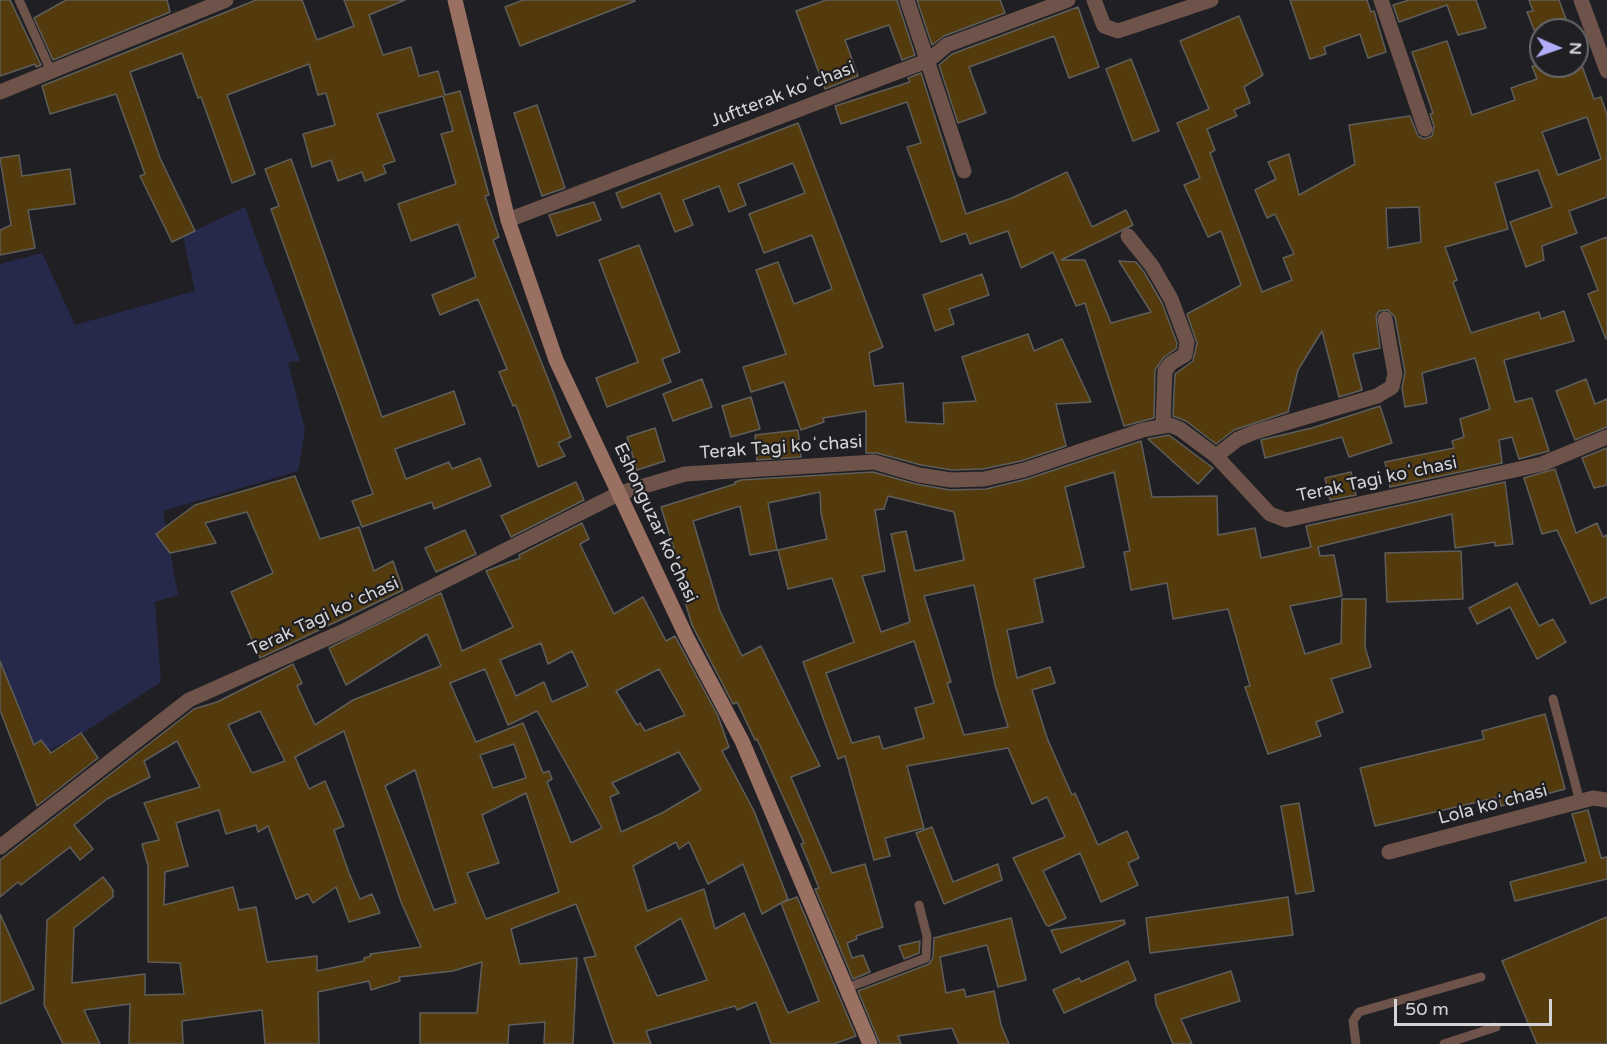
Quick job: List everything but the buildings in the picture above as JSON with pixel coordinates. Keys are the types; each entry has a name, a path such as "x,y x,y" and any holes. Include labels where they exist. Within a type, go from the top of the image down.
{"street":[{"path":"0,92 226,0"},
{"path":"907,0 964,171"},
{"name":"Juftterak koʻchasi","path":"508,220 928,60 947,45 1068,0"},
{"path":"1094,0 1104,26 1118,31 1211,0"},
{"path":"1381,0 1425,129"},
{"path":"1581,0 1607,71"},
{"name":"Eshonguzar ko'chasi","path":"459,1 508,220 556,360 687,639 742,741 870,1044"},
{"path":"1128,236 1152,266 1171,299 1187,342 1185,355 1165,371 1163,425"},
{"path":"1216,456 1238,439 1255,432 1377,396 1392,387 1395,374 1385,320"},
{"name":"Terak Tagi koʻchasi","path":"0,846 189,700 346,630 620,493 685,474 874,462 919,475 951,480 984,479 1024,470 1163,425 1180,429 1216,456 1270,514 1286,520 1542,464 1607,437"},
{"name":"Lola koʻchasi","path":"1389,852 1580,802 1600,798 1607,800"}],"lane":[{"path":"19,0 51,71"},
{"path":"1552,699 1580,802"},
{"path":"847,988 926,958 927,936 919,905"},
{"path":"1356,1044 1353,1021 1359,1012 1481,977"},
{"path":"1444,1044 1496,1027"}],"shaded area":[{"path":"245,207 300,361 288,362 305,430 298,471 163,511 178,595 155,602 161,682 80,735 26,762 0,692 0,264 42,253 75,325 195,291 183,236"}]}
